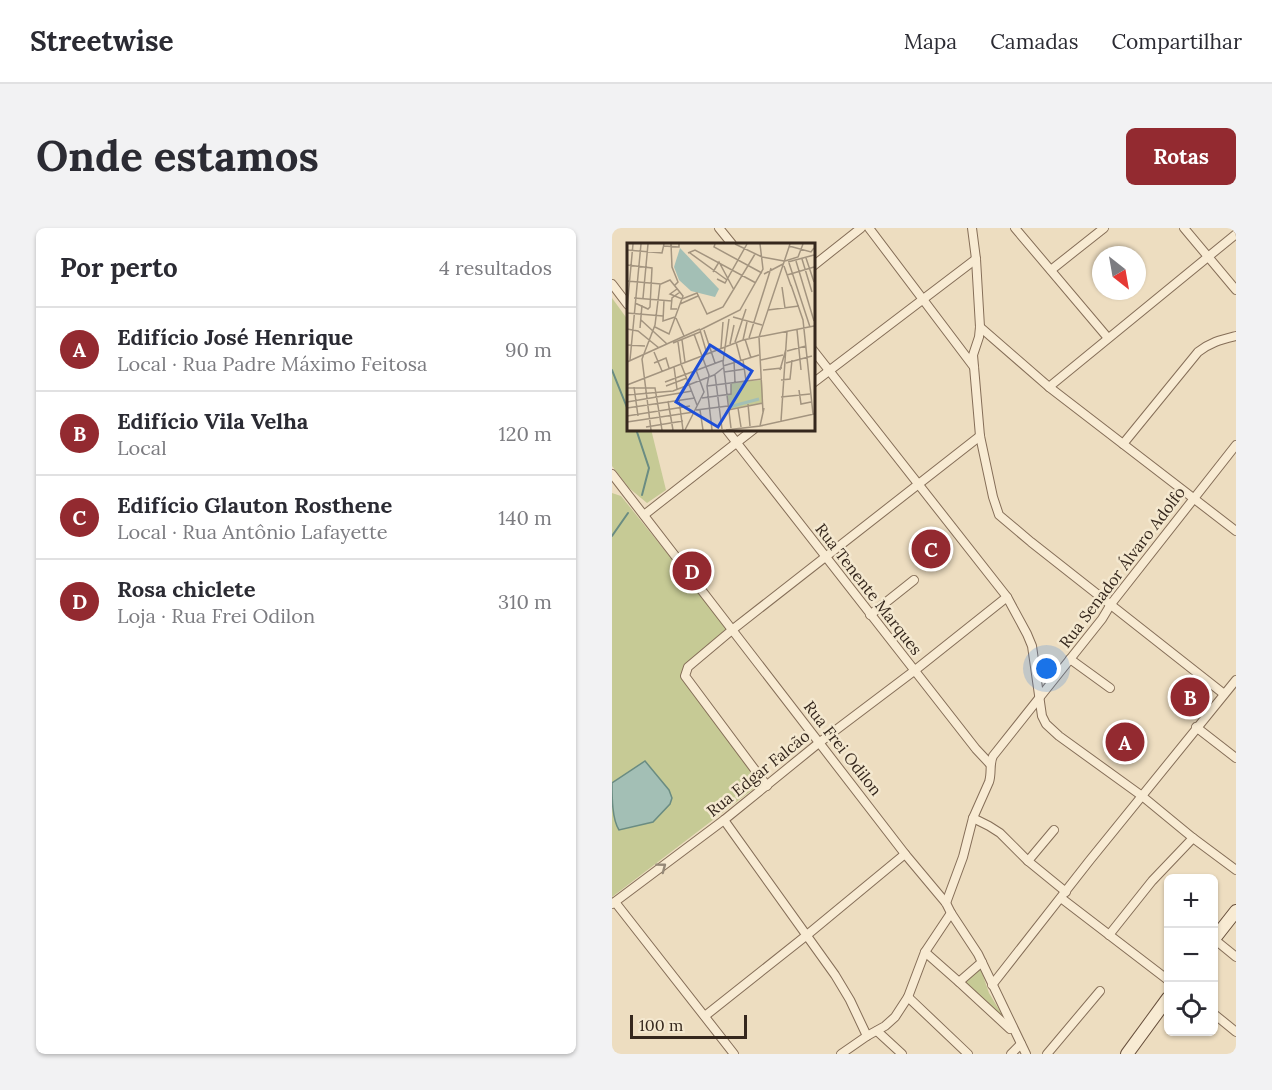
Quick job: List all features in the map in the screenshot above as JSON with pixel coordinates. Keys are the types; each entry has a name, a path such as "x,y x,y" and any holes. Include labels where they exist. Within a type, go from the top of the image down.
{"main road":[{"path":"1218,934 1236,911"},
{"path":"1127,1054 1164,1003"}],"street":[{"path":"719,228 731,243"},
{"path":"814,265 861,228"},
{"path":"869,228 974,367"},
{"path":"1015,228 1108,338"},
{"path":"1052,270 1104,228"},
{"path":"1184,228 1236,290"},
{"path":"973,229 980,327 974,367 980,436 996,509 1004,521 1224,694"},
{"path":"1049,387 1236,234"},
{"path":"814,382 976,259"},
{"path":"612,284 627,303"},
{"path":"980,327 1049,387 1236,531"},
{"path":"1123,444 1198,352 1208,344 1236,336"},
{"path":"814,351 1007,597 1032,646 1042,716 1046,724 1236,870"},
{"name":"Rua Tenente Marques","path":"727,430 976,750 990,764"},
{"path":"644,515 753,430"},
{"path":"767,786 685,676 688,667 980,436"},
{"name":"Rua Senador Álvaro Adolfo","path":"990,764 993,756 1236,445"},
{"name":"Rua Frei Odilon","path":"612,474 615,484 644,515 905,854 946,903 982,962 1026,1054"},
{"path":"870,615 914,580"},
{"name":"Rua Edgar Falcão","path":"614,903 724,820 820,742 1007,597"},
{"path":"1070,659 1110,688"},
{"path":"992,985 1196,727 1236,680"},
{"path":"1196,727 1236,758"},
{"path":"946,903 961,864 973,818 989,782 990,764"},
{"path":"973,818 1000,833 1063,895 1109,935 1164,977"},
{"path":"724,820 845,992 867,1036"},
{"path":"1028,861 1054,830"},
{"path":"1109,935 1152,881 1193,838"},
{"path":"705,1016 905,854"},
{"path":"614,903 734,1054"},
{"path":"841,1054 895,1017 908,997 925,952 951,913"},
{"path":"1218,942 1236,957"},
{"path":"925,952 1015,1034"},
{"path":"959,982 982,962"},
{"path":"1047,1054 1100,991"},
{"path":"908,997 968,1054"},
{"path":"1218,1017 1236,1032"},
{"path":"877,1031 902,1054"},
{"path":"1011,1054 1021,1044"}],"green space":[{"path":"612,298 627,319 627,430 651,430 666,490 647,503 629,488 612,466"},
{"path":"612,493 621,496 729,630 686,664 683,679 760,784 612,897"},
{"path":"980,967 989,993 1006,1021 964,983"}],"water":[{"path":"645,761 669,790 672,798 670,804 653,822 619,830 612,801 612,783"}],"waterway":[{"path":"612,370 627,408"},
{"path":"636,430 649,468 642,495"},
{"path":"612,536 628,513"}],"place":[{"name":"Edifício Glauton Rosthene","path":"931,549"},
{"name":"Rosa chiclete","path":"692,571"},
{"name":"Edifício Vila Velha","path":"1190,697"},
{"name":"Edifício José Henrique","path":"1125,742"}]}
